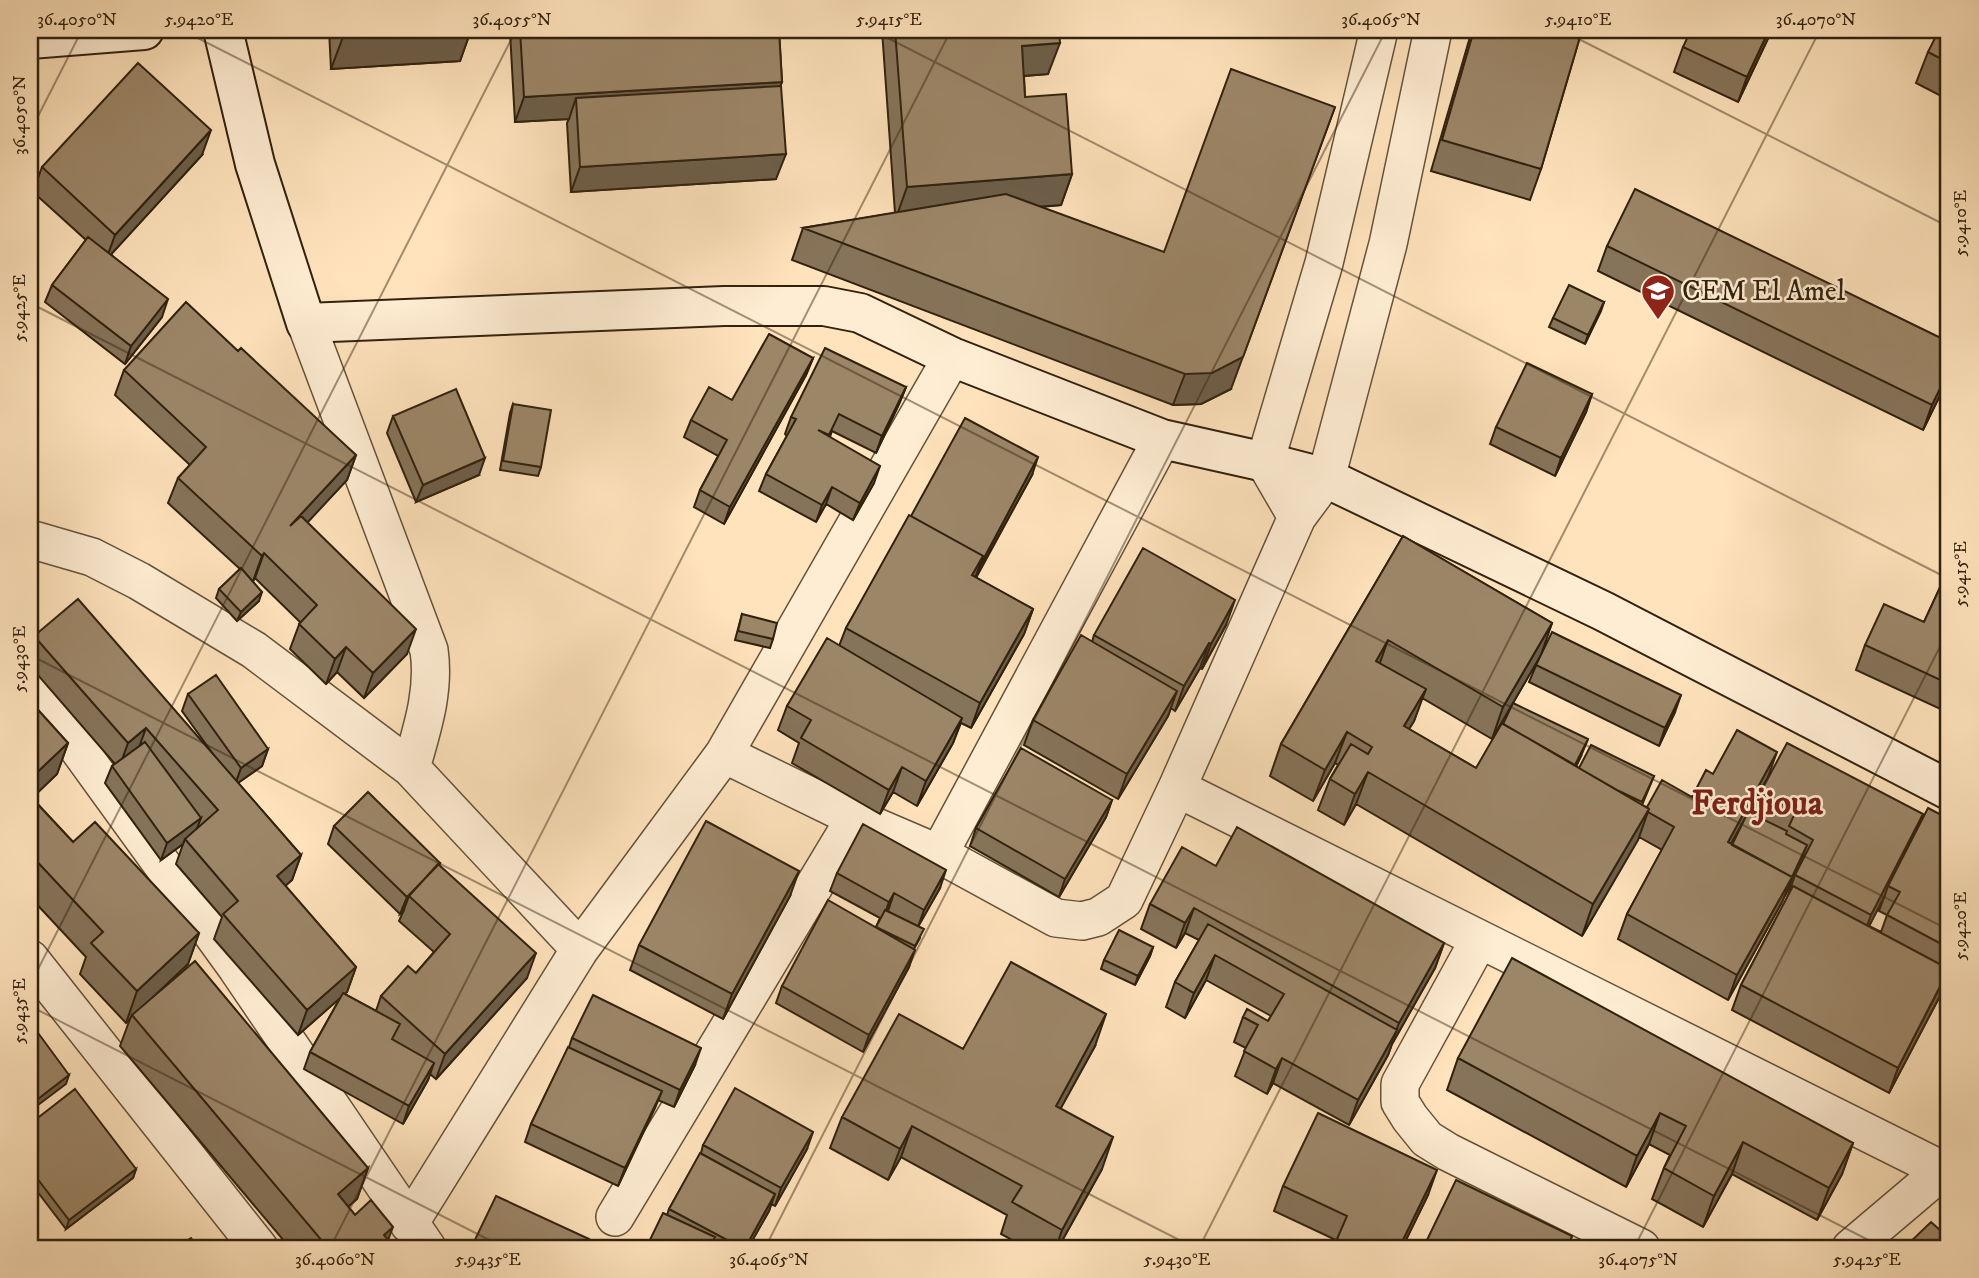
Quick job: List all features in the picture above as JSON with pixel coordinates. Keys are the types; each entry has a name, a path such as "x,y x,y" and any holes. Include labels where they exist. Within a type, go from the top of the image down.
{"main road":[{"path":"30,39 144,30"},
{"path":"223,30 255,164 306,323 724,306 824,306 860,313 952,357 1163,439 1326,478 1603,611 1949,790"}],"street":[{"path":"1297,517 1265,462 1324,262 1378,30"},
{"path":"724,754 855,818 939,854 1056,918 1082,921 1098,918 1124,900 1177,788 1297,517 1326,478 1388,244 1433,30"},
{"path":"306,323 429,650 432,671 429,699 411,768"},
{"path":"30,682 237,968 418,1236 580,948 724,754 952,357"},
{"path":"939,854 1163,439"},
{"path":"30,539 92,557 139,580 254,650 411,768 580,948"},
{"path":"1177,788 1479,940 1946,1168 1851,1248"},
{"path":"615,1217 855,818"},
{"path":"1479,940 1400,1084 1400,1102 1427,1139 1438,1146 1640,1248"},
{"path":"30,959 259,1248"}],"building":[{"path":"342,30 467,30 343,37"},
{"path":"520,30 779,30 782,82 524,97"},
{"path":"895,30 1059,30 1060,43 1022,46 1025,97 1066,94 1072,174 907,187"},
{"path":"1474,30 1582,30 1541,169 1442,140"},
{"path":"1691,30 1769,30 1747,77 1683,47"},
{"path":"1939,30 1949,30 1949,63 1928,52"},
{"path":"138,63 211,130 115,235 42,167"},
{"path":"1231,69 1335,107 1243,357 1212,373 1185,374 803,228 1006,194 1164,252"},
{"path":"781,86 786,154 580,167 576,98"},
{"path":"1635,189 1949,342 1949,370 1932,405 1607,246"},
{"path":"88,237 168,299 131,346 52,285"},
{"path":"1569,285 1604,302 1588,335 1553,318"},
{"path":"186,302 238,351 241,348 356,455 290,526 301,516 416,629 373,673 346,647 335,659 299,624 317,605 264,553 262,556 178,478 206,447 124,370"},
{"path":"769,334 813,358 730,507 700,490 727,440 691,420 709,387 732,400"},
{"path":"825,348 906,387 882,436 839,414 829,435 818,430 880,466 860,503 832,487 822,505 766,474 796,419 791,417"},
{"path":"1527,363 1592,394 1561,458 1496,427"},
{"path":"456,389 485,458 423,485 393,416"},
{"path":"513,404 551,410 541,467 503,461"},
{"path":"965,418 1038,457 984,558 911,516"},
{"path":"909,515 983,556 972,575 1033,609 980,703 846,628"},
{"path":"1403,536 1552,623 1503,707 1388,640 1376,661 1426,689 1404,726 1476,768 1502,723 1649,809 1593,904 1368,772 1355,794 1330,779 1351,744 1368,754 1372,747 1347,732 1325,770 1281,744"},
{"path":"1143,548 1235,600 1184,686 1094,635"},
{"path":"241,568 262,592 241,612 219,589"},
{"path":"1949,568 1949,684 1865,645 1884,604 1924,622"},
{"path":"78,599 301,855 277,876 356,967 307,1010 223,914 238,901 185,839 218,810 146,728 128,743 34,636"},
{"path":"742,614 777,623 773,639 738,631"},
{"path":"1552,632 1681,695 1665,728 1536,665"},
{"path":"1081,635 1177,691 1127,774 1033,720"},
{"path":"827,638 962,718 926,781 902,767 889,790 801,738 811,720 787,706"},
{"path":"216,675 268,749 241,768 188,694"},
{"path":"30,701 68,743 30,779"},
{"path":"1513,703 1588,739 1575,765 1503,724"},
{"path":"1737,730 1777,752 1728,842 1792,877 1737,975 1627,914 1674,827 1648,812 1647,807 1662,780 1692,797 1706,770 1713,774"},
{"path":"145,742 201,818 167,843 112,766"},
{"path":"1787,743 1923,814 1871,915 1795,875 1813,840 1789,826 1796,811 1760,793"},
{"path":"1591,745 1654,776 1642,802 1579,768"},
{"path":"1021,748 1112,800 1065,879 976,828"},
{"path":"368,792 440,863 407,897 334,826"},
{"path":"30,796 73,842 95,822 199,933 137,991 91,943 103,932 30,854"},
{"path":"1928,808 1949,819 1949,948 1887,915 1900,892 1888,886"},
{"path":"1748,812 1787,831 1786,834 1807,845 1792,877 1732,845"},
{"path":"706,821 799,871 732,994 639,945"},
{"path":"863,824 946,870 924,910 894,893 889,902 837,873"},
{"path":"1237,827 1444,943 1399,1023 1194,908 1185,923 1150,904 1182,847 1216,866"},
{"path":"438,864 536,953 445,1054 381,996 408,966 416,973 450,934 409,896"},
{"path":"1793,886 1949,969 1898,1068 1741,985"},
{"path":"828,900 915,950 869,1035 782,986"},
{"path":"885,910 924,929 915,946 876,927"},
{"path":"1208,924 1397,1030 1358,1100 1282,1058 1276,1069 1244,1051 1258,1025 1243,1017 1247,1009 1268,1021 1284,994 1215,955 1194,993 1175,982"},
{"path":"1119,930 1153,947 1138,976 1104,960"},
{"path":"1512,958 1853,1143 1829,1188 1743,1142 1714,1196 1664,1168 1686,1126 1660,1113 1637,1156 1458,1058"},
{"path":"195,961 368,1168 338,1194 355,1215 371,1200 393,1227 384,1235 395,1248 328,1248 132,1015"},
{"path":"1011,962 1106,1014 1056,1106 1113,1137 1062,1230 1012,1202 1022,1186 912,1126 900,1149 842,1117 899,1014 963,1049"},
{"path":"343,993 400,1024 392,1039 434,1063 409,1106 310,1052"},
{"path":"593,995 701,1048 680,1090 572,1038"},
{"path":"30,1022 69,1075 30,1105"},
{"path":"568,1047 662,1091 625,1168 531,1124"},
{"path":"735,1088 813,1132 781,1188 703,1145"},
{"path":"75,1089 136,1169 69,1220 30,1169 30,1124"},
{"path":"1318,1113 1437,1170 1399,1248 1356,1248 1337,1239 1347,1216 1283,1186"},
{"path":"700,1153 775,1194 745,1248 669,1209"},
{"path":"1456,1180 1572,1236 1567,1248 1439,1248 1426,1242"},
{"path":"496,1196 589,1239 584,1248 471,1248"},
{"path":"663,1213 715,1237 709,1248 646,1248"},
{"path":"1931,1222 1941,1231 1949,1222 1949,1248 1904,1248"},
{"path":"191,1238 198,1248 175,1248"}],"place":[{"name":"CEM El Amel","path":"1658,321"}],"district":[{"name":"Ferdjioua","path":"1757,804"}]}
